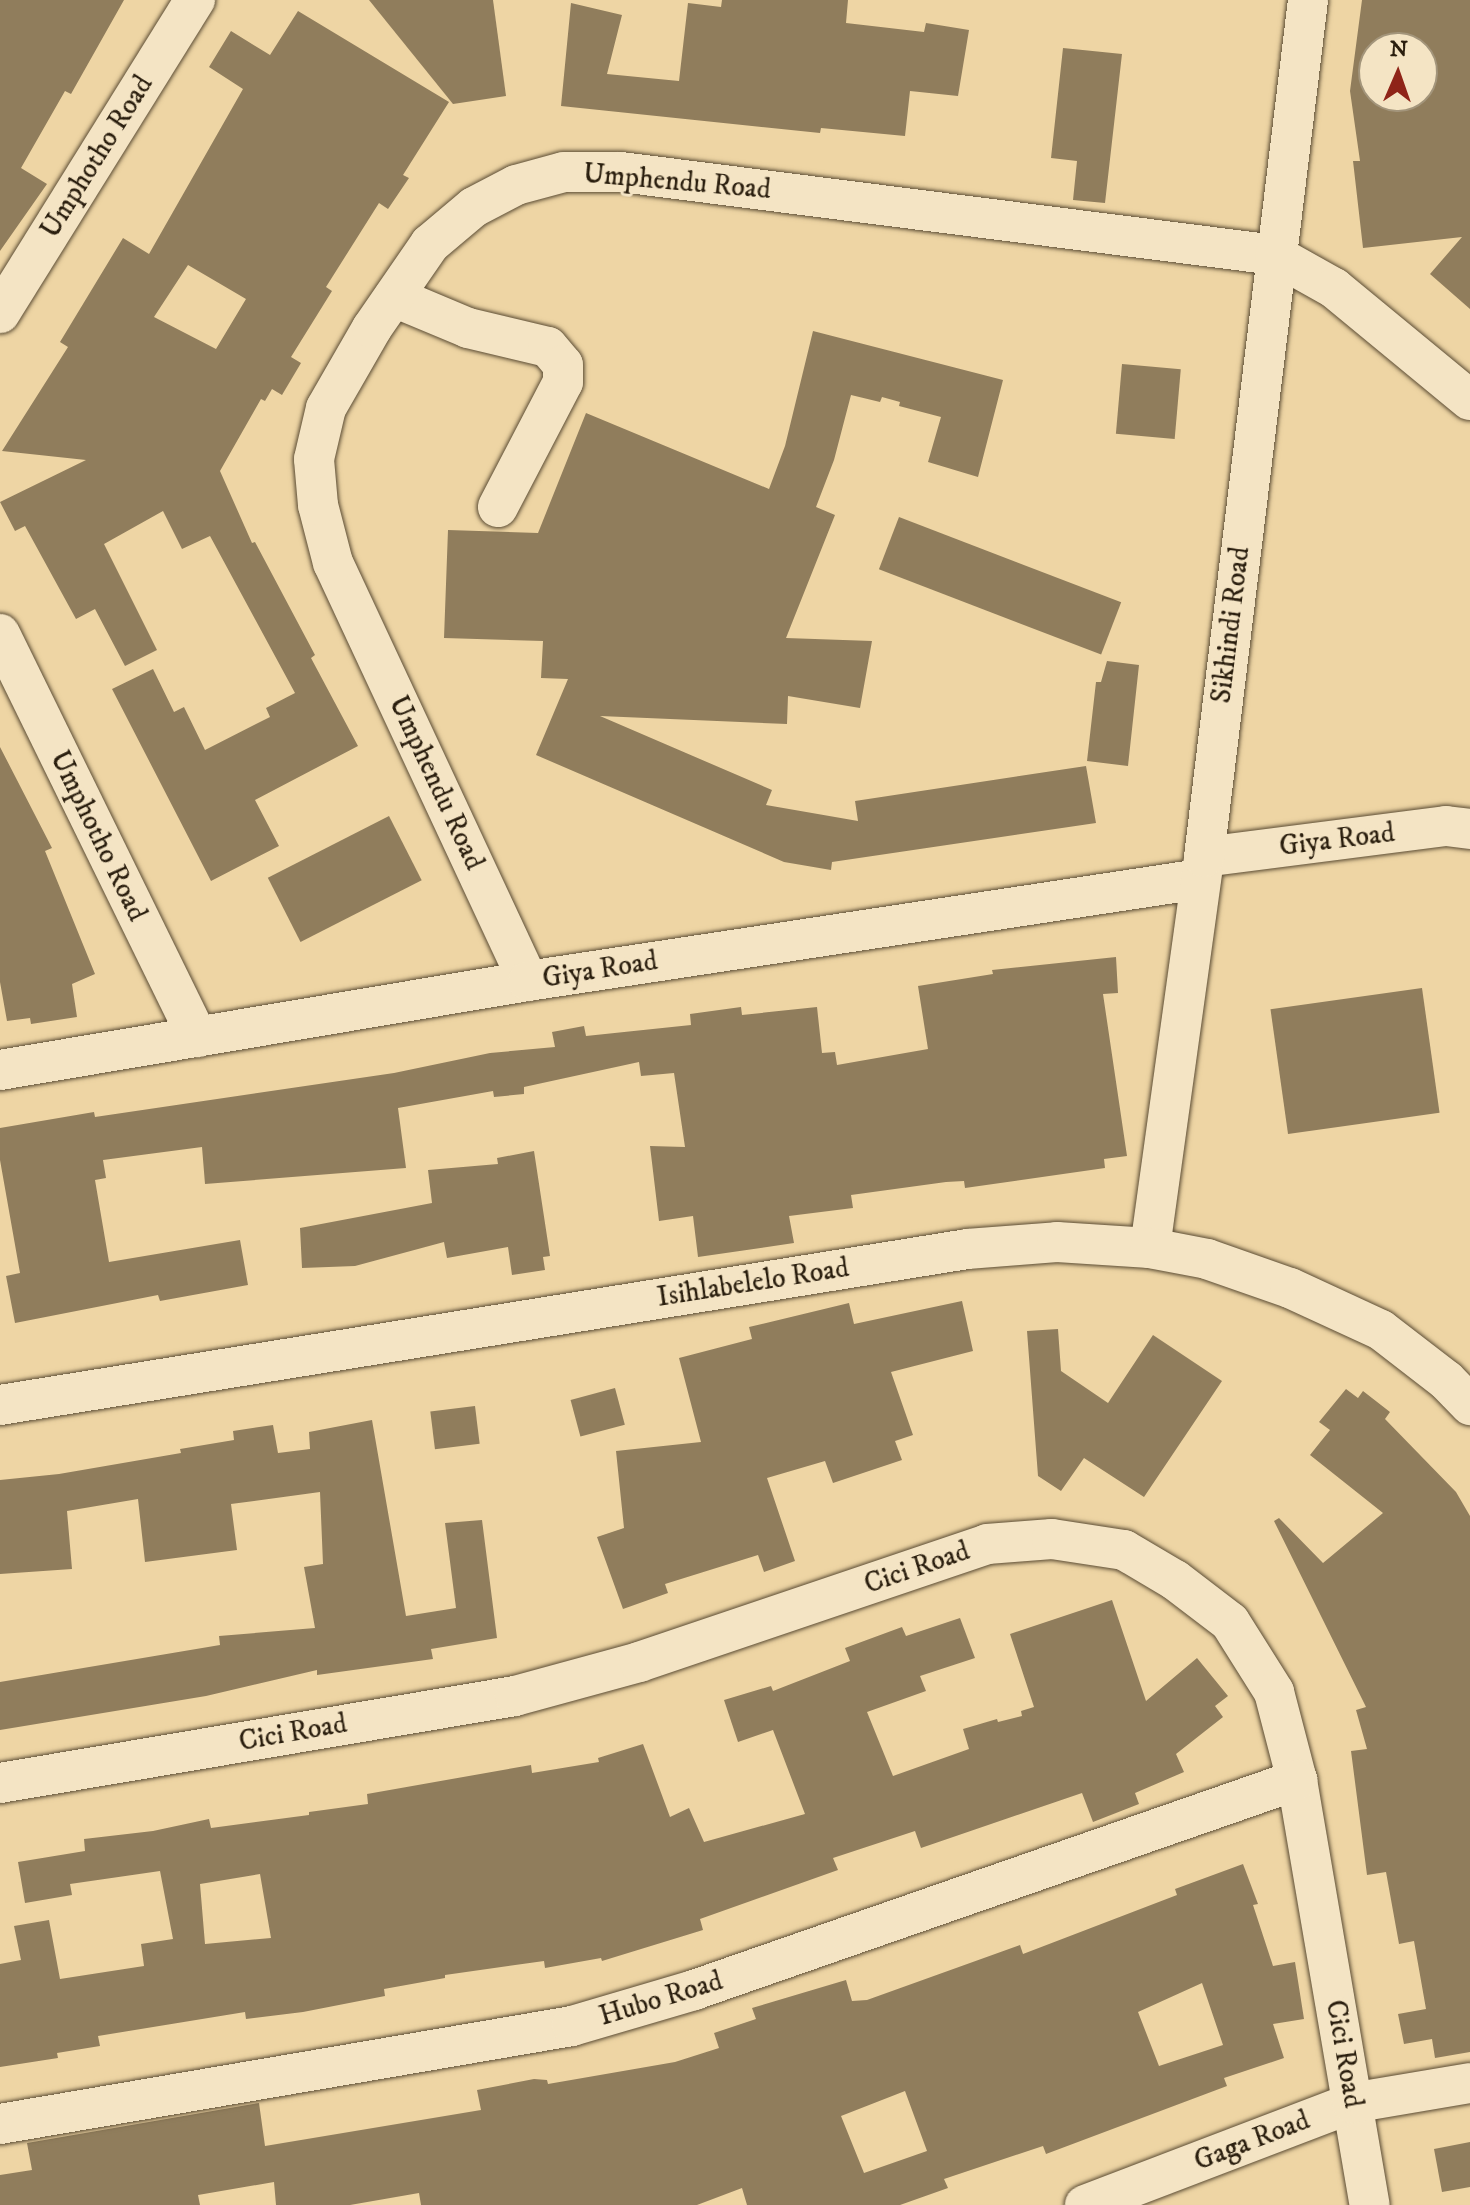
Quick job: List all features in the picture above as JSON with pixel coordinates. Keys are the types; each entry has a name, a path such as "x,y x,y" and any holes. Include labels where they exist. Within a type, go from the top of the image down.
{"street":[{"name":"Umphotho Road","path":"0,313 195,0"},
{"name":"Sikhindi Road","path":"1150,1248 1202,868 1308,0"},
{"name":"Umphendu Road","path":"528,981 333,563 318,505 314,459 326,408 430,244 474,207 516,185 564,172 621,172 1275,255"},
{"path":"1275,255 1334,288 1470,400"},
{"path":"394,297 468,328 548,347 563,365 563,382 498,507"},
{"name":"Umphotho Road","path":"0,634 197,1037"},
{"name":"Giya Road","path":"0,1070 1446,826 1470,829"},
{"name":"Isihlabelelo Road","path":"0,1405 967,1249 1057,1242 1150,1248 1207,1259 1290,1288 1381,1330 1446,1380 1470,1405"},
{"name":"Cici Road","path":"0,1783 515,1696 639,1662 987,1544 1052,1539 1124,1550 1175,1580 1230,1622 1274,1692 1297,1780 1370,2205"},
{"name":"Hubo Road","path":"0,2124 572,2026 694,1990 1297,1780"},
{"name":"Gaga Road","path":"1085,2205 1352,2103 1470,2083"}],"building":[{"path":"0,0 124,0 71,94 65,91 21,168 47,184 0,251"},
{"path":"369,0 493,0 506,96 453,104"},
{"path":"722,0 848,0 846,23 924,32 926,23 969,30 958,96 910,91 905,136 821,128 820,133 561,106 571,3 622,15 607,74 679,81 688,3 721,7"},
{"path":"1362,0 1470,0 1470,309 1430,274 1462,237 1363,248 1353,161 1360,161 1350,91"},
{"path":"298,11 449,102 403,175 409,178 388,209 379,203 326,287 332,291 291,357 301,363 282,395 272,389 265,401 261,399 220,471 252,543 255,542 315,655 311,658 358,746 255,800 279,846 211,881 112,689 153,669 174,712 184,707 205,750 270,717 266,708 295,693 210,536 182,549 163,511 104,544 157,650 125,666 95,609 76,619 25,526 15,531 0,502 86,460 2,451 68,347 60,342 123,238 149,254 243,89 209,67 231,31 270,55","holes":["188,265 246,299 216,349 154,317"]},
{"path":"1063,48 1122,54 1105,203 1073,200 1077,161 1051,158"},
{"path":"813,331 1003,380 978,477 928,462 941,417 899,406 900,402 882,397 880,402 851,395 834,460 816,507 835,515 786,638 872,641 860,708 788,696 787,724 600,716 772,790 766,805 858,821 855,801 1086,766 1096,823 832,862 831,870 784,862 536,755 568,679 541,678 543,641 444,638 448,530 538,533 586,413 769,489 785,446"},
{"path":"1122,364 1181,369 1175,439 1116,434"},
{"path":"899,517 1121,602 1101,655 879,569"},
{"path":"1107,661 1139,665 1128,766 1087,761 1096,682 1101,682"},
{"path":"0,747 52,848 45,851 95,974 72,984 77,1017 31,1024 30,1018 7,1021 0,982"},
{"path":"389,816 422,880 301,942 268,878"},
{"path":"1116,957 1118,993 1103,994 1127,1156 1104,1159 1105,1168 965,1188 964,1181 946,1182 851,1195 853,1208 789,1216 794,1243 698,1257 693,1216 659,1221 650,1146 685,1147 674,1073 641,1076 639,1062 524,1087 524,1094 494,1097 493,1091 398,1108 406,1168 205,1184 202,1147 103,1160 106,1178 95,1180 109,1262 240,1240 248,1285 160,1301 158,1295 15,1323 6,1276 20,1273 0,1160 0,1128 94,1112 95,1117 394,1073 490,1053 555,1047 552,1032 584,1026 586,1036 691,1025 690,1014 741,1007 742,1015 817,1007 822,1053 835,1052 837,1065 928,1049 918,986 993,974 992,970"},
{"path":"1422,988 1440,1113 1288,1134 1270,1009"},
{"path":"534,1151 550,1256 543,1257 545,1270 512,1275 508,1247 447,1258 444,1242 355,1266 302,1268 300,1228 432,1203 428,1170 498,1164 497,1158"},
{"path":"962,1301 973,1351 891,1372 913,1435 895,1441 902,1460 833,1483 825,1461 767,1478 795,1561 764,1572 758,1555 665,1584 668,1593 623,1609 597,1537 624,1528 616,1451 701,1442 679,1358 752,1339 749,1327 849,1303 854,1324"},
{"path":"1058,1329 1061,1371 1108,1403 1153,1335 1222,1381 1144,1497 1084,1458 1061,1491 1038,1476 1027,1331"},
{"path":"615,1388 625,1425 580,1437 571,1400"},
{"path":"1346,1389 1358,1398 1363,1391 1390,1412 1385,1419 1456,1492 1470,1516 1470,2052 1435,2058 1432,2039 1404,2044 1398,2014 1426,2009 1414,1941 1399,1944 1386,1872 1367,1875 1351,1751 1367,1749 1356,1710 1366,1707 1274,1521 1279,1518 1323,1563 1383,1513 1310,1455 1330,1430 1319,1422"},
{"path":"475,1406 480,1444 435,1449 430,1411"},
{"path":"372,1420 406,1616 456,1608 445,1523 482,1520 497,1638 431,1649 433,1659 317,1675 317,1670 206,1696 0,1730 0,1682 220,1645 219,1636 315,1628 304,1567 323,1564 320,1492 231,1504 237,1550 145,1562 138,1499 67,1511 72,1569 0,1574 0,1480 59,1474 181,1453 180,1449 234,1440 233,1431 273,1425 278,1453 310,1449 309,1432"},
{"path":"1112,1600 1146,1701 1197,1658 1228,1696 1215,1706 1223,1717 1176,1754 1184,1772 1135,1793 1139,1804 1093,1822 1082,1793 921,1848 915,1831 833,1858 838,1870 700,1919 703,1930 602,1961 601,1958 545,1968 544,1961 445,1975 445,1978 384,1989 385,1996 303,2012 246,2019 245,2012 98,2036 100,2046 57,2053 58,2058 0,2067 0,1964 21,1960 14,1926 49,1920 60,1979 144,1966 141,1944 173,1939 160,1871 70,1884 72,1895 25,1903 18,1862 85,1851 84,1839 153,1831 209,1819 211,1828 309,1815 309,1812 368,1804 367,1794 531,1765 532,1773 599,1762 598,1758 643,1744 670,1817 689,1808 704,1842 805,1814 773,1730 738,1742 724,1700 771,1686 773,1691 850,1661 845,1648 902,1627 906,1636 960,1618 975,1658 920,1676 926,1691 867,1712 893,1776 969,1749 963,1729 997,1719 998,1722 1022,1716 1021,1711 1034,1707 1010,1634","holes":["260,1874 271,1938 205,1944 200,1884"]},
{"path":"1243,1864 1258,1904 1253,1905 1273,1966 1295,1962 1304,2019 1273,2024 1284,2058 1224,2078 1227,2086 1046,2154 1043,2146 944,2179 948,2188 900,2205 747,2205 742,2188 697,2205 421,2205 419,2193 350,2205 276,2205 274,2182 198,2195 200,2205 0,2205 0,2175 32,2170 27,2143 259,2103 265,2146 481,2110 477,2090 534,2079 547,2080 548,2084 675,2062 719,2048 714,2033 756,2019 752,2008 846,1980 852,2001 867,2000 1020,1945 1023,1954 1177,1895 1175,1889","holes":["1202,1983 1223,2045 1159,2066 1138,2012","905,2091 927,2151 864,2173 841,2116"]},
{"path":"1470,2142 1470,2187 1442,2192 1434,2149"}]}
